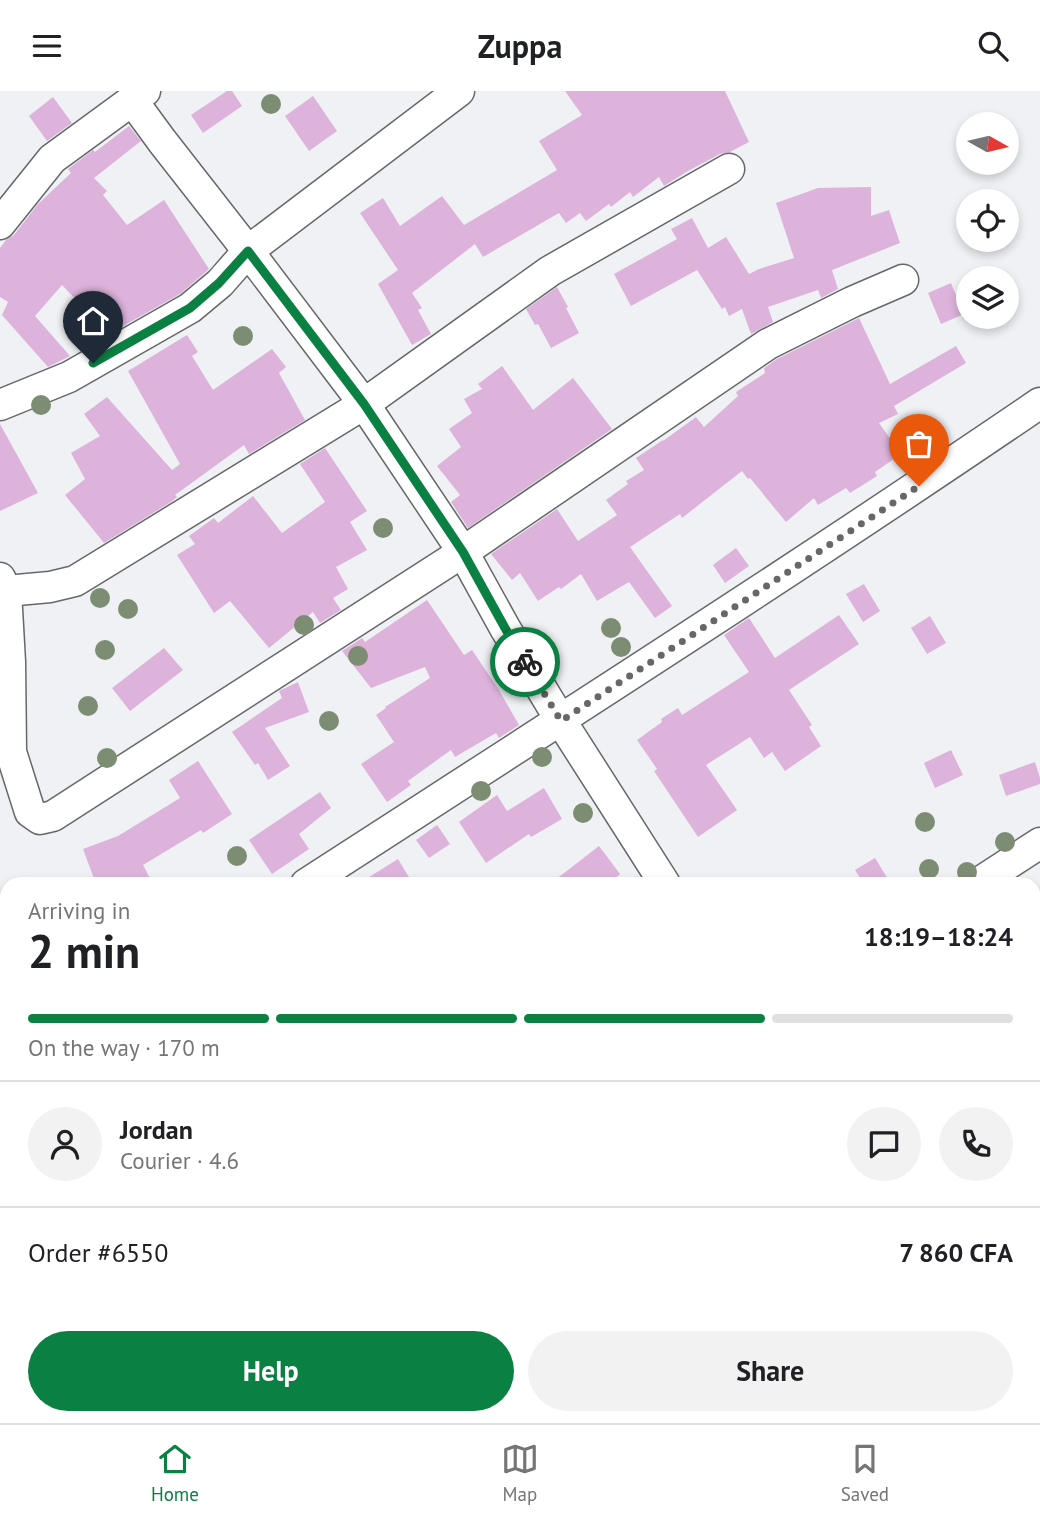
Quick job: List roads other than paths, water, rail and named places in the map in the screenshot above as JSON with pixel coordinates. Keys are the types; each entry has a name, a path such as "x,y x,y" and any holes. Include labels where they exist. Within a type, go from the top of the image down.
{"street":[{"path":"0,405 68,377 190,308 219,283 248,251 459,91"},
{"path":"0,224 52,159 139,96 162,141 364,404 463,552 561,721 661,877"},
{"path":"729,169 550,271 364,404 75,581 50,587 3,584 10,662 11,752 30,812 40,819 53,816 463,552 768,344 903,280"},
{"path":"317,877 561,721 919,486 1040,403"},
{"path":"988,877 1040,843"}]}
